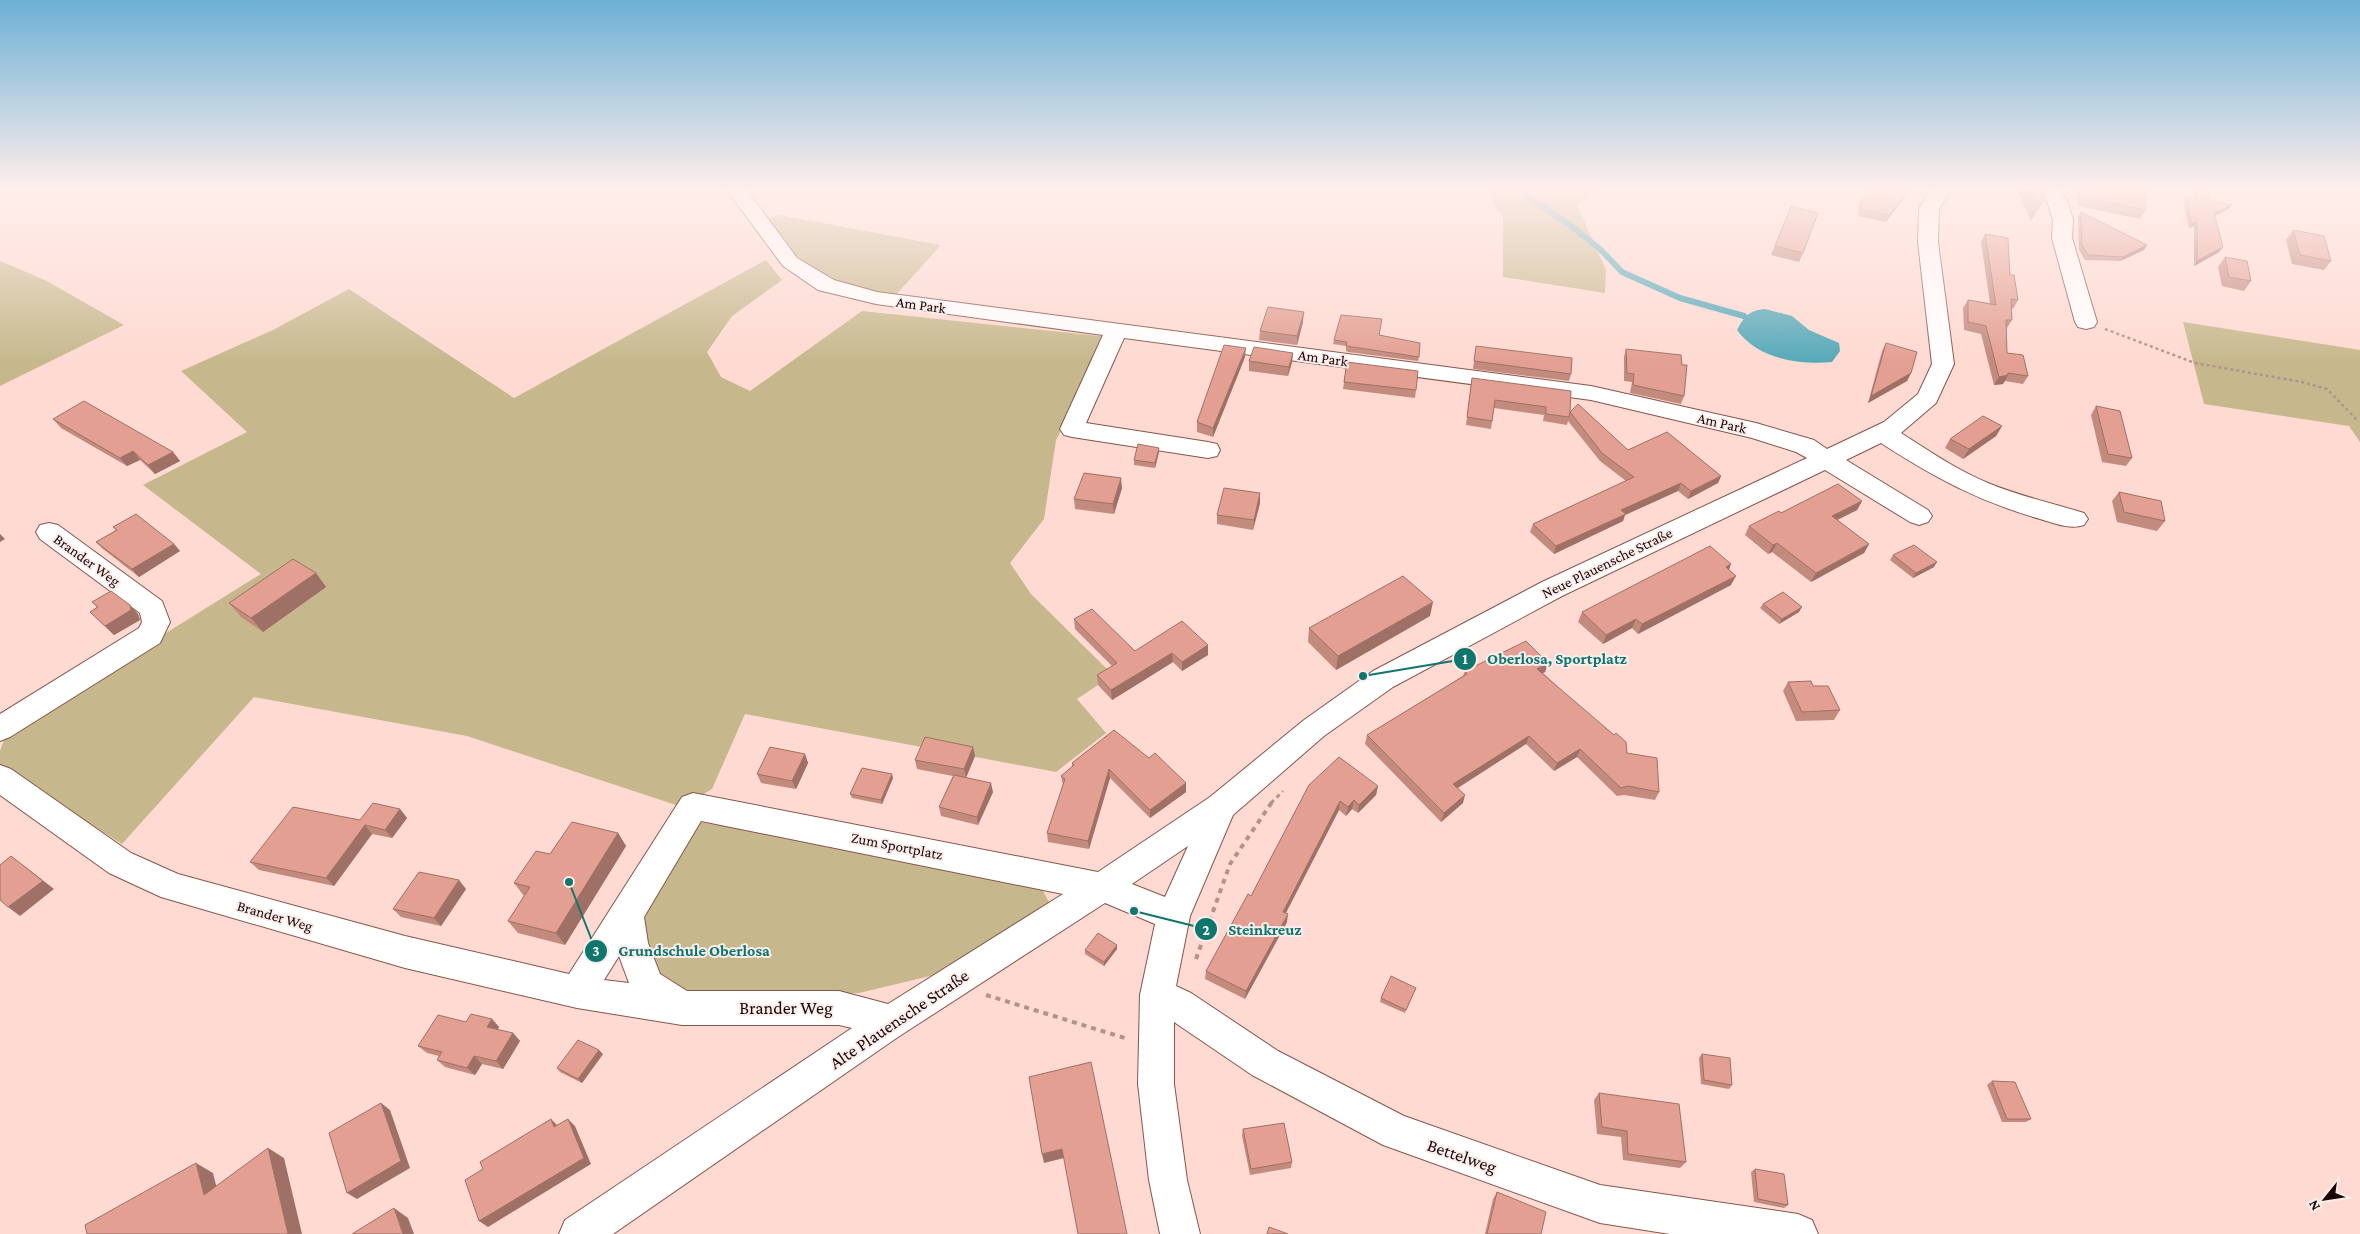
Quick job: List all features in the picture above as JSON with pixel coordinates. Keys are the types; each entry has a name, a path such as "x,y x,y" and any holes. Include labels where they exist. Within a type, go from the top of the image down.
{"street":[{"name":"Am Park","path":"779,247 790,262 826,285 876,298 1591,394 1756,431 1805,446 1919,516"},
{"name":"Neue Plauensche Straße","path":"1180,1234 1168,1180 1156,1084 1157,995 1173,916 1220,806 1314,728 1383,679 1552,588 1892,428 1928,398 1943,364 1929,247"},
{"path":"2064,247 2086,322"},
{"path":"1116,330 1072,429 1208,450"},
{"path":"1882,432 1932,464 1978,488 2025,506 2075,519"},
{"name":"Brander Weg","path":"0,729 150,635 156,622 152,608 49,532"},
{"name":"Brander Weg","path":"0,778 120,863 173,887 405,952 577,992 682,1008 839,1008 881,1018 886,1025"},
{"name":"Zum Sportplatz","path":"627,915 693,806 1102,887"},
{"name":"Alte Plauensche Straße","path":"579,1234 886,1025 1102,887 1220,806"},
{"path":"1102,887 1173,916"},
{"path":"577,992 627,915"},
{"path":"627,915 631,944 647,986 682,1008"},
{"name":"Bettelweg","path":"1157,995 1179,1006 1265,1063 1396,1132 1600,1204 1798,1234"}],"path":[{"path":"2086,322 2195,364 2302,382 2327,389 2358,421"},
{"path":"1195,961 1230,864 1272,802 1284,789"},
{"path":"951,984 1156,1048"}],"shaded area":[{"path":"787,247 940,247 894,297 832,283"},
{"path":"1503,247 1596,247 1606,270 1605,293 1503,277"},
{"path":"766,260 782,280 732,316 707,352 721,377 750,391 862,311 1109,337 1056,440 1044,519 1010,563 1031,594 1113,675 1077,699 1106,733 1056,772 745,714 712,789 682,807 467,736 254,697 122,844 0,767 0,751 7,732 261,574 143,485 247,432 181,371 273,330 349,289 514,398"},
{"path":"0,261 45,280 124,325 0,386"},
{"path":"2183,322 2360,350 2360,442 2349,426 2204,404"},
{"path":"699,822 810,840 1042,889 1050,904 951,971 859,993 698,997 672,991 645,953 641,920"}],"water":[{"path":"1765,309 1792,316 1809,330 1839,343 1840,351 1832,362 1819,363 1780,358 1756,348 1737,330 1748,315"}],"building":[{"path":"1777,247 1805,247 1803,253"},
{"path":"1987,247 2008,247 2010,275 2014,275 2018,300 2011,299 2012,320 2006,320 2007,353 2023,355 2028,376 2008,373 2008,375 1999,377 1986,326 1968,322 1968,300 1996,305"},
{"path":"2083,247 2144,247 2123,257 2088,255"},
{"path":"2197,247 2223,247 2223,247 2197,261"},
{"path":"2298,247 2327,247 2331,261 2300,255"},
{"path":"2225,257 2247,261 2251,281 2229,277"},
{"path":"1268,307 1304,312 1297,336 1260,331"},
{"path":"1341,315 1382,319 1379,335 1420,343 1419,357 1346,346 1347,342 1334,340"},
{"path":"1886,343 1917,352 1911,373 1871,396"},
{"path":"1224,345 1246,348 1213,428 1197,422"},
{"path":"1476,346 1572,358 1571,374 1474,361"},
{"path":"1254,347 1293,353 1289,367 1249,361"},
{"path":"1626,349 1681,355 1682,365 1687,365 1684,396 1633,385 1634,374 1627,373"},
{"path":"1347,362 1418,371 1416,390 1344,382"},
{"path":"1472,378 1571,391 1569,417 1546,414 1546,407 1495,400 1492,421 1467,417"},
{"path":"84,401 173,452 148,465 133,451 120,458 53,419"},
{"path":"1578,404 1628,450 1667,432 1721,476 1691,491 1681,483 1621,510 1626,514 1556,546 1533,524 1634,477 1602,453 1570,412"},
{"path":"2096,406 2120,411 2132,458 2108,454"},
{"path":"1983,416 2002,426 1969,449 1950,439"},
{"path":"1138,444 1159,448 1155,463 1134,460"},
{"path":"1084,473 1121,478 1113,504 1074,499"},
{"path":"1838,484 1862,501 1832,516 1869,544 1816,573 1777,543 1773,545 1749,526 1779,511 1781,513"},
{"path":"1224,488 1260,493 1254,520 1217,515"},
{"path":"2119,492 2161,501 2165,521 2124,512"},
{"path":"136,514 174,544 132,569 96,542 117,530 113,527"},
{"path":"1914,545 1937,562 1916,573 1893,555"},
{"path":"1710,546 1731,564 1726,567 1736,576 1642,624 1636,619 1606,635 1582,612"},
{"path":"293,559 316,573 251,618 229,603"},
{"path":"1403,576 1433,602 1338,656 1309,628"},
{"path":"111,591 130,605 131,610 105,626 90,612 98,607 92,602"},
{"path":"1783,592 1802,607 1782,619 1763,604"},
{"path":"1092,609 1135,651 1182,621 1208,645 1182,662 1172,653 1111,690 1097,675 1117,663 1074,619"},
{"path":"1526,641 1548,663 1537,669 1614,735 1616,733 1626,742 1627,753 1657,758 1659,792 1628,786 1621,788 1580,749 1557,763 1529,736 1453,784 1465,795 1444,813 1367,735 1467,674 1465,671"},
{"path":"1811,681 1813,686 1828,686 1840,710 1802,712 1788,682"},
{"path":"1114,730 1149,758 1155,753 1186,783 1150,810 1109,769 1088,841 1047,833 1065,779 1061,776 1074,765 1072,763"},
{"path":"925,737 973,747 964,769 915,760"},
{"path":"770,747 805,754 792,781 757,774"},
{"path":"1339,757 1378,786 1359,805 1354,800 1348,807 1340,801 1283,912 1288,914 1246,991 1206,971 1248,894 1251,896 1309,785"},
{"path":"862,768 892,774 881,800 850,794"},
{"path":"954,775 991,783 977,817 939,807"},
{"path":"373,803 400,809 385,830 365,825 326,878 250,862 293,807 360,820"},
{"path":"572,822 618,833 556,933 508,921 530,887 514,883 536,851 550,854"},
{"path":"11,856 43,881 8,907 0,900 0,865"},
{"path":"419,872 459,880 434,918 393,909"},
{"path":"1098,933 1117,945 1104,962 1085,950"},
{"path":"1391,976 1416,988 1406,1010 1381,998"},
{"path":"471,1014 492,1019 487,1027 513,1033 496,1061 474,1056 467,1068 437,1060 442,1052 418,1046 438,1015 466,1022"},
{"path":"578,1040 599,1050 578,1079 557,1068"},
{"path":"1702,1054 1730,1058 1732,1085 1704,1080"},
{"path":"1091,1062 1127,1234 1078,1234 1062,1149 1042,1154 1029,1077"},
{"path":"1992,1081 2015,1082 2031,1119 2007,1119"},
{"path":"1599,1093 1679,1104 1686,1162 1628,1154 1627,1131 1602,1127"},
{"path":"381,1103 401,1161 347,1193 329,1133"},
{"path":"551,1119 554,1127 568,1119 584,1158 479,1221 465,1180 483,1169 480,1162"},
{"path":"1284,1123 1292,1162 1251,1169 1243,1129"},
{"path":"268,1148 288,1234 87,1234 85,1225 196,1163 204,1195"},
{"path":"1755,1169 1784,1174 1788,1205 1758,1199"},
{"path":"1497,1192 1546,1212 1541,1234 1487,1234"},
{"path":"394,1208 403,1234 352,1234"},
{"path":"1269,1227 1288,1234 1267,1234"}],"waterway":[{"path":"1597,247 1622,272 1680,298 1744,316"}],"place":[{"name":"Oberlosa, Sportplatz","path":"1363,676"},
{"name":"Grundschule Oberlosa","path":"569,882"},
{"name":"Steinkreuz","path":"1134,911"}]}
